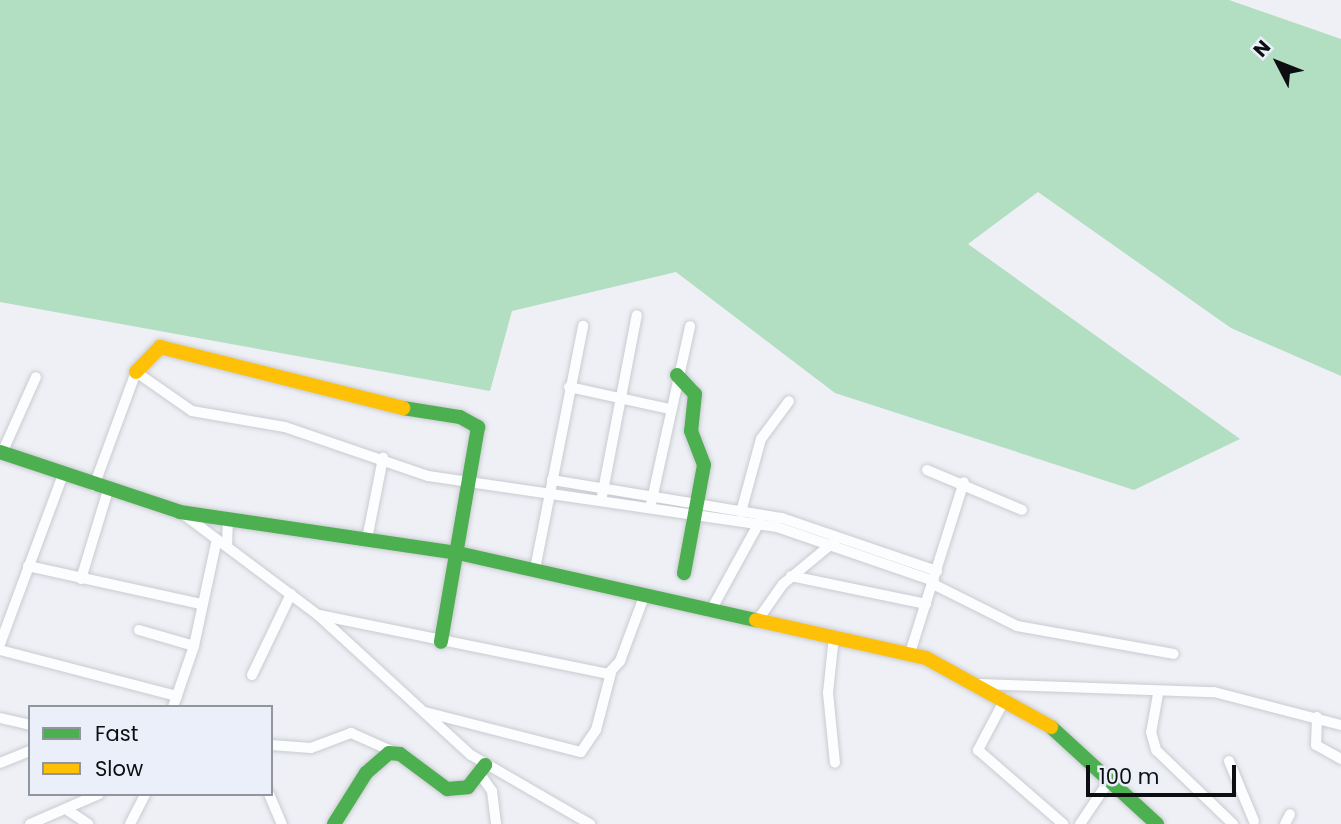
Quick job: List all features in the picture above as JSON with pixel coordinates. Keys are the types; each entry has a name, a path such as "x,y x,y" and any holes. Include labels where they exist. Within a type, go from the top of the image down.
{"street":[{"path":"603,495 637,315"},
{"path":"535,569 583,326"},
{"path":"651,504 669,409 690,326"},
{"path":"81,579 101,488 136,372 160,347 376,403 460,417 478,427 481,437 468,482 458,553 440,642"},
{"path":"136,372 192,411 285,427 383,458 428,476 468,482 551,485 651,504 761,519"},
{"path":"677,375 696,397 691,430 704,465 684,573"},
{"path":"36,377 1,453 180,512 228,522 458,553 645,594 710,612 910,653 979,684 1060,732 1157,824"},
{"path":"569,387 669,409"},
{"path":"741,512 761,439 789,401"},
{"path":"367,539 383,458"},
{"path":"927,470 964,482 1022,510"},
{"path":"0,644 63,475"},
{"path":"910,653 964,482"},
{"path":"695,511 741,512 837,539 934,579 1017,626 1174,654"},
{"path":"180,512 318,615 482,769 590,824"},
{"path":"710,612 761,519"},
{"path":"227,545 228,522"},
{"path":"174,705 194,646 217,539"},
{"path":"757,621 791,576 837,539"},
{"path":"28,566 201,604"},
{"path":"791,576 926,604"},
{"path":"252,675 291,594"},
{"path":"424,712 582,752 597,730 611,673 645,594"},
{"path":"318,615 440,642 611,673"},
{"path":"139,630 194,646"},
{"path":"834,636 828,693 835,763"},
{"path":"0,650 177,696"},
{"path":"979,684 1158,694 1242,695 1341,725"},
{"path":"1158,694 1151,732 1156,750 1233,824"},
{"path":"1004,699 978,750 1063,824"},
{"path":"1317,717 1317,745 1341,759"},
{"path":"0,718 28,725"},
{"path":"439,726 457,719"},
{"path":"273,745 311,748 351,733 394,752 443,788 468,787 482,769"},
{"path":"0,763 28,752"},
{"path":"334,824 366,773 394,752"},
{"path":"1229,761 1255,823"},
{"path":"482,769 492,791 496,824"},
{"path":"1080,824 1111,778"},
{"path":"30,824 95,796"},
{"path":"130,824 144,796"},
{"path":"270,796 282,824"},
{"path":"66,809 88,824"}],"green space":[{"path":"0,0 1229,0 1341,39 1341,376 1231,328 1038,192 968,244 1240,439 1134,490 835,393 676,272 512,311 490,391 0,302"}],"traffic: fast":[{"path":"677,375 695,394 691,431 704,465 684,573"},
{"path":"403,408 460,417 478,427 441,642"},
{"path":"0,452 180,512 458,553 756,620"},
{"path":"1051,727 1157,824"},
{"path":"334,824 366,773 389,753 400,754 447,789 468,787 485,765"}],"traffic: slow":[{"path":"136,372 160,347 403,408"},
{"path":"756,620 926,658 1051,727"}]}
